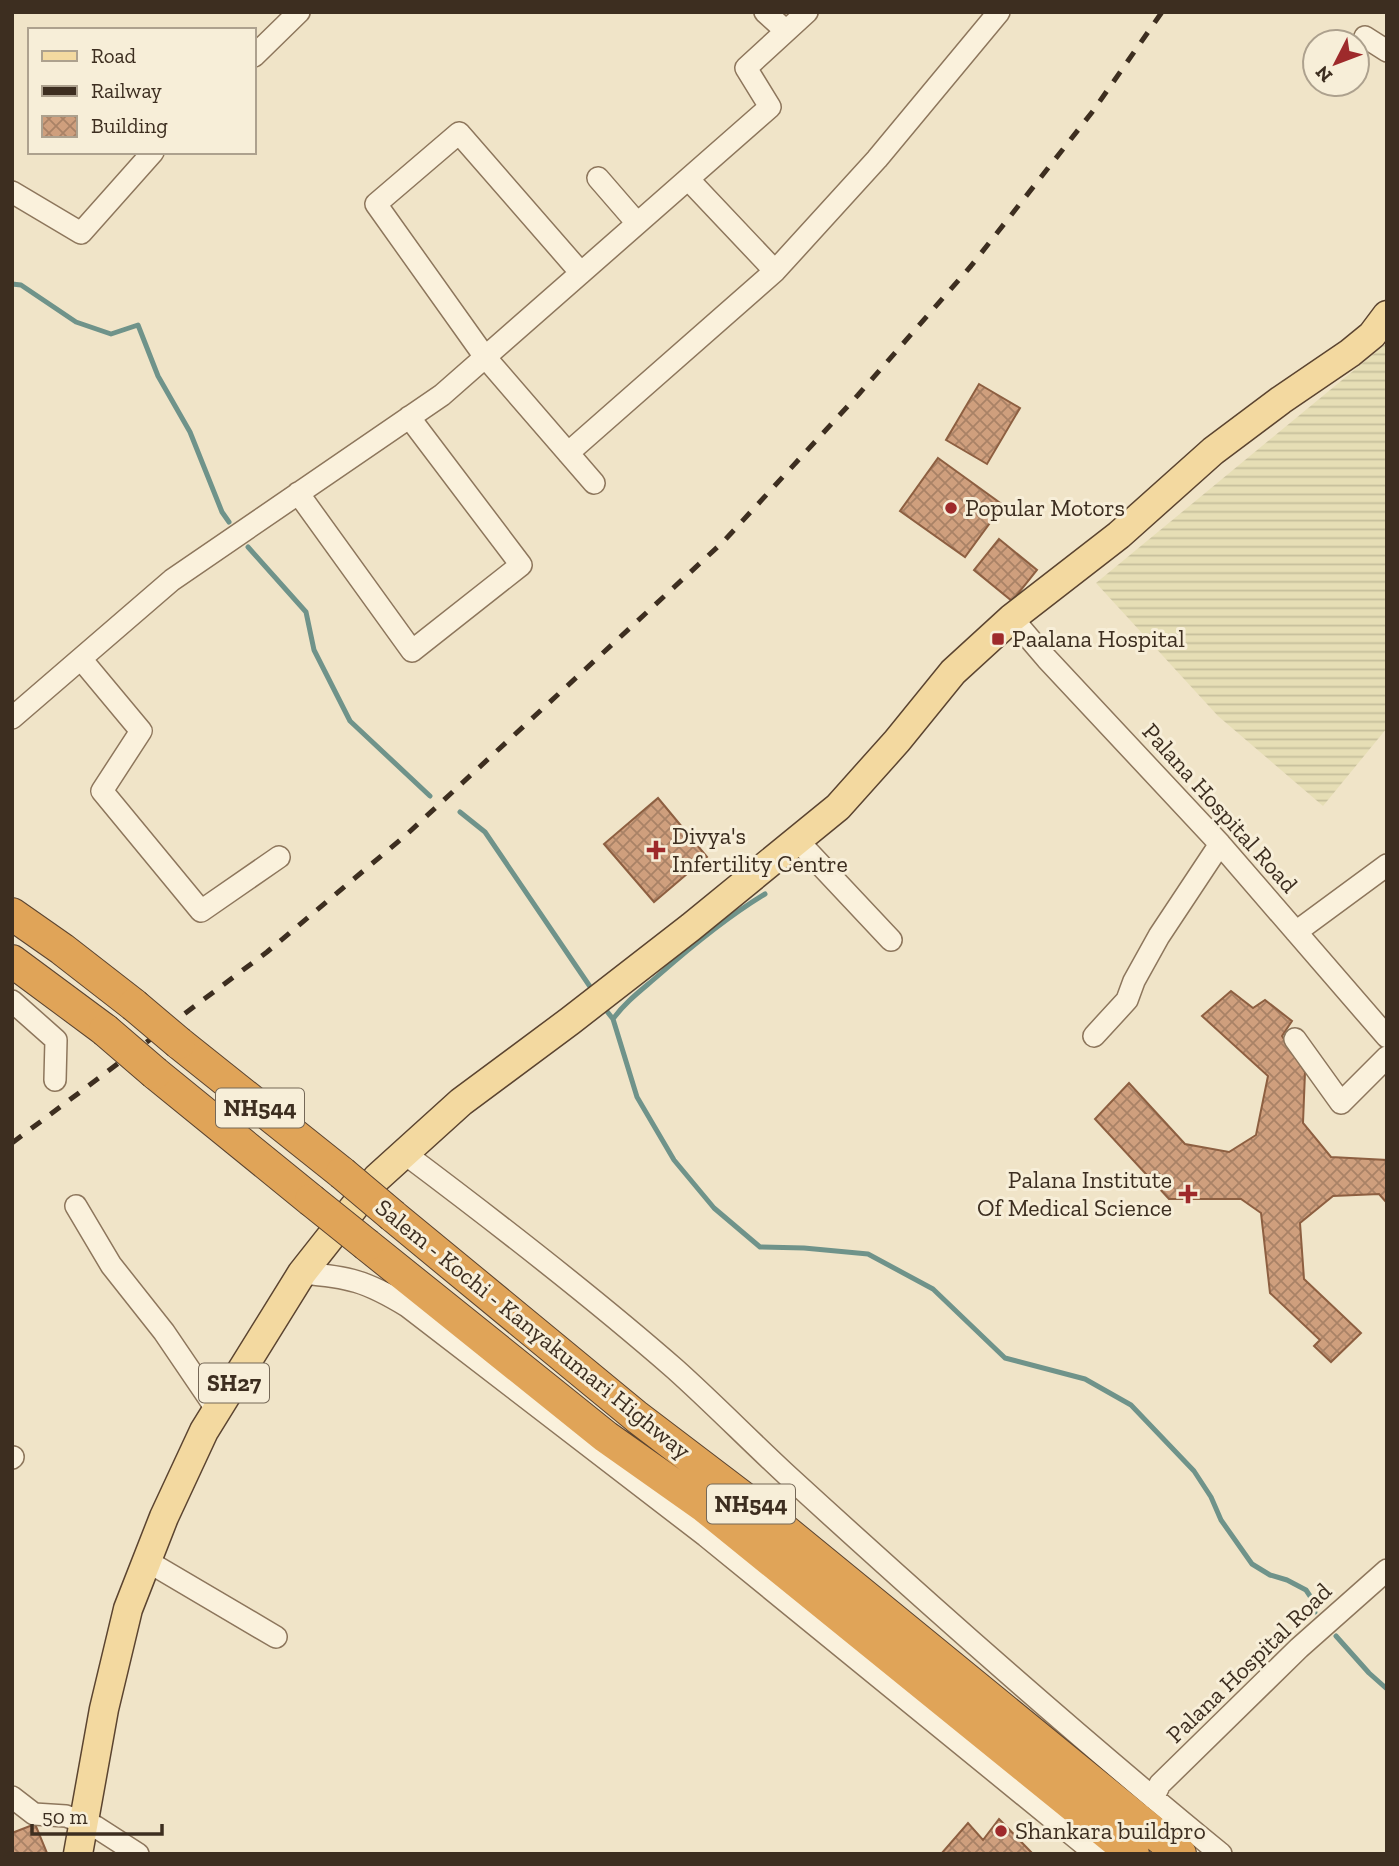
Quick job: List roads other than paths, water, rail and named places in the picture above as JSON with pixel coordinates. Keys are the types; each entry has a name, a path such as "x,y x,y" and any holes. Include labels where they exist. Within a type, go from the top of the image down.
{"highway":[{"name":"Salem - Kochi - Kanyakumari Highway","path":"12,914 62,948 134,1005 637,1417 762,1512 1180,1854"},
{"name":"Salem - Kochi - Kanyakumari Highway","path":"12,961 105,1030 606,1437 705,1507 1133,1854"}],"main road":[{"name":"SH27","path":"78,1854 110,1684 128,1609 164,1517 204,1432 302,1273 377,1178 461,1102 691,927 838,807 897,741 953,672 1012,618 1119,535 1213,451 1350,354 1372,335 1387,316"}],"street":[{"path":"256,54 299,12"},
{"path":"765,12 786,31"},
{"path":"12,718 172,580 442,395 770,107 746,68 807,12"},
{"path":"568,453 775,271 877,159 999,12"},
{"path":"1371,41 1387,51"},
{"path":"581,273 459,133 376,204 485,357 594,483"},
{"path":"12,191 81,233 151,154"},
{"path":"598,178 637,223"},
{"path":"688,179 775,271"},
{"path":"299,493 412,651 521,565 409,417"},
{"name":"Palana Hospital Road","path":"1012,618 1220,844 1387,1037"},
{"path":"81,659 141,731 102,791 201,911 279,857"},
{"path":"797,841 891,940"},
{"path":"1094,1036 1127,1000 1134,981 1159,936 1220,844"},
{"path":"1297,932 1387,865"},
{"path":"12,1001 56,1040 55,1080"},
{"path":"1295,1040 1341,1103 1387,1057"},
{"path":"404,1153 493,1219 675,1369 788,1476 960,1631 1221,1854"},
{"path":"76,1206 111,1265 164,1332 217,1410"},
{"path":"302,1273 343,1276 377,1288 407,1306 706,1536 1096,1854"},
{"path":"147,1561 276,1637"},
{"name":"Palana Hospital Road","path":"1153,1798 1160,1784 1299,1648 1387,1570"},
{"path":"12,1797 34,1814 66,1816 112,1835 138,1854"}],"waterway":[{"path":"12,284 21,285 76,322 111,334 138,325 158,376 190,432 222,512 229,522"},
{"path":"248,547 306,612 314,650 350,721 430,796"},
{"path":"460,812 485,832 593,991"},
{"path":"613,1019 635,995 698,942 765,894"},
{"path":"602,1005 613,1019 637,1097 674,1160 714,1208 760,1247 868,1254 933,1289 1005,1358 1085,1379 1131,1405 1194,1471 1211,1497 1221,1520 1252,1564 1270,1575 1306,1590 1312,1599 1315,1612"},
{"path":"1336,1636 1387,1689"}],"railway":[{"path":"12,1143 267,952 406,835 724,541 858,395 971,266 1093,111 1162,12"}],"place":[{"name":"Popular Motors","path":"951,508"},
{"name":"Paalana Hospital","path":"998,639"},
{"name":"Divya's Infertility Centre","path":"656,850"},
{"name":"Palana Institute Of Medical Science","path":"1188,1194"},
{"name":"Shankara buildpro","path":"1001,1831"}]}
